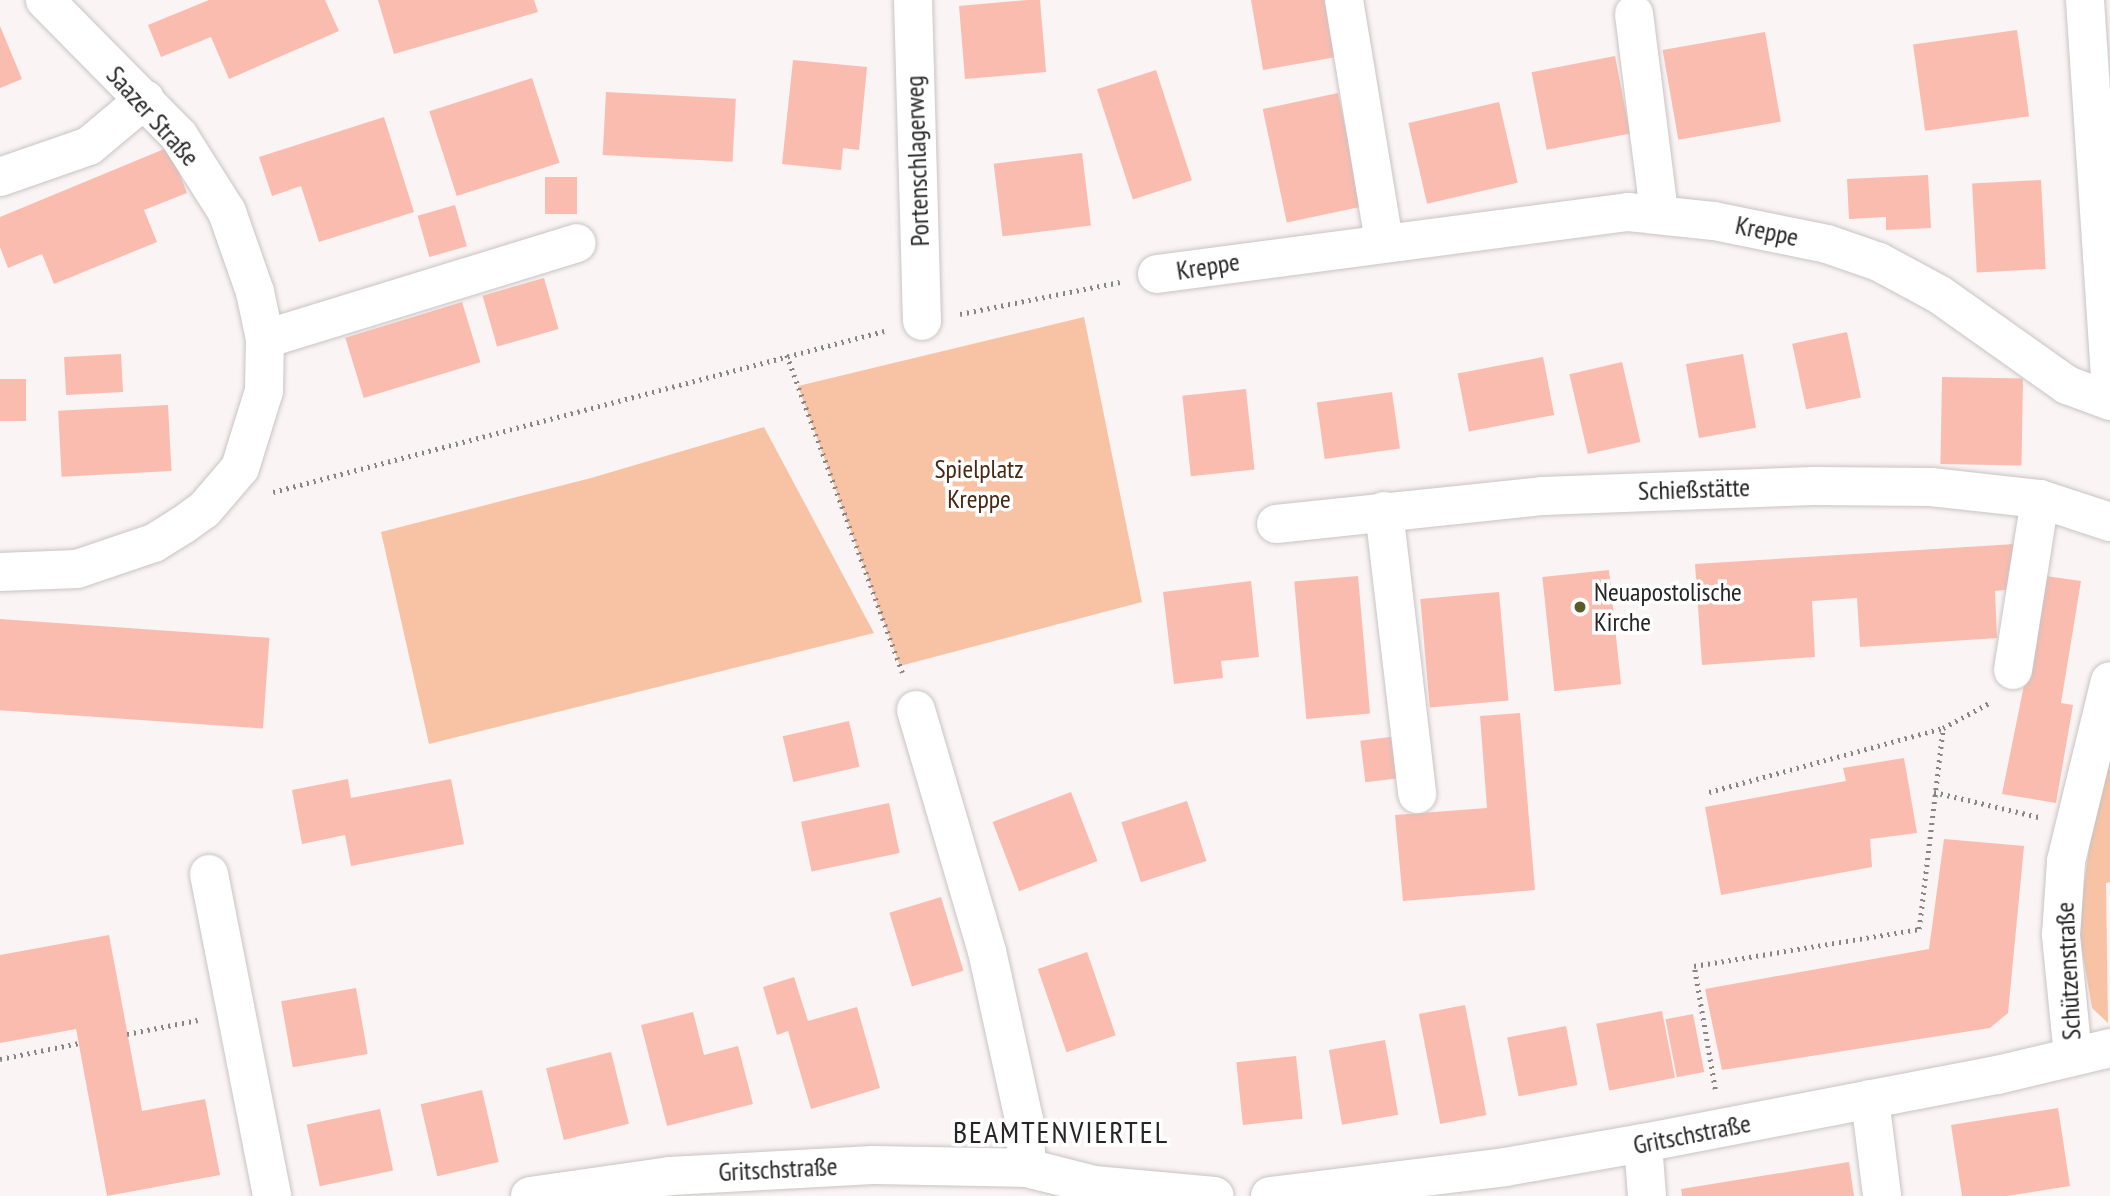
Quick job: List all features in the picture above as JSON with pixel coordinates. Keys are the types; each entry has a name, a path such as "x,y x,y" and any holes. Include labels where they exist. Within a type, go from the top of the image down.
{"street":[{"name":"Saazer Straße","path":"0,572 77,569 116,558 154,543 204,510 240,468 255,430 264,391 265,339 255,292 227,212 179,136 45,0"},
{"name":"Portenschlagerweg","path":"913,0 922,321"},
{"path":"1344,0 1384,242"},
{"path":"2085,0 2110,375"},
{"path":"1633,14 1659,214"},
{"path":"0,177 89,146 145,99"},
{"name":"Kreppe","path":"1157,274 1384,242 1629,212 1659,214 1786,235 1879,262 1940,295 2067,385 2110,401"},
{"path":"265,339 578,243"},
{"name":"Schießstätte","path":"1276,524 1384,511 1693,488 1931,487 2040,499 2110,522"},
{"path":"2013,670 2040,499"},
{"path":"1384,511 1417,794"},
{"name":"Schützenstraße","path":"2073,1056 2061,935 2071,824 2110,681"},
{"path":"916,710 987,951 1024,1119 1027,1168"},
{"path":"209,874 272,1196"},
{"name":"Gritschstraße","path":"1269,1196 1505,1167 1643,1143 1870,1100 2110,1048"},
{"path":"1870,1100 1882,1196"},
{"path":"1643,1143 1647,1196"},
{"name":"Gritschstraße","path":"530,1196 738,1170 873,1165 1027,1168 1093,1191 1213,1196"}],"path":[{"path":"271,493 922,321 1157,274"},
{"path":"787,355 916,710"},
{"path":"1709,792 1943,728 1986,706 2003,691 2013,670"},
{"path":"1722,1128 1694,966 1919,929 1943,728"},
{"path":"1934,793 2071,824"},
{"path":"127,1034 237,1012"},
{"path":"0,1059 79,1043"}],"green space":[{"name":"Spielplatz Kreppe","path":"1084,317 1142,602 900,666 798,386"},
{"path":"764,427 874,633 429,744 381,532 591,478"},
{"path":"2110,756 2110,882 2106,883 2108,1023 2092,1008 2078,926 2091,834"}],"building":[{"path":"209,0 325,0 339,31 229,79 211,37 161,57 148,25"},
{"path":"378,0 534,0 538,12 394,54"},
{"path":"1040,0 1046,72 965,79 959,6"},
{"path":"1251,0 1326,0 1336,57 1263,70"},
{"path":"0,26 22,79 0,88"},
{"path":"2017,30 2029,116 1925,131 1913,45"},
{"path":"1765,32 1781,122 1678,140 1663,50"},
{"path":"1615,56 1630,134 1547,150 1532,72"},
{"path":"793,60 867,67 859,150 843,148 841,170 782,164"},
{"path":"1156,70 1192,180 1133,199 1097,89"},
{"path":"532,78 560,163 457,196 429,111"},
{"path":"606,92 736,99 733,162 603,155"},
{"path":"1338,93 1362,206 1287,222 1263,109"},
{"path":"1499,102 1518,183 1427,204 1408,123"},
{"path":"384,117 414,212 319,242 301,186 272,196 259,157"},
{"path":"169,147 187,193 144,210 157,242 54,284 42,254 8,268 0,247 0,217"},
{"path":"1082,153 1091,225 1003,236 994,164"},
{"path":"1928,175 1931,228 1886,230 1886,217 1849,219 1847,179"},
{"path":"545,177 577,177 577,214 545,214"},
{"path":"2041,180 2046,269 1977,272 1972,184"},
{"path":"455,205 467,246 429,257 418,216"},
{"path":"544,278 559,329 497,347 482,296"},
{"path":"462,302 480,362 364,398 345,338"},
{"path":"1847,332 1861,398 1806,409 1792,344"},
{"path":"121,354 123,392 66,395 64,357"},
{"path":"1743,354 1756,428 1699,438 1686,364"},
{"path":"1543,357 1554,415 1469,432 1458,374"},
{"path":"1622,362 1640,442 1588,454 1569,374"},
{"path":"1942,377 2023,378 2021,465 1940,464"},
{"path":"0,379 26,379 26,421 0,421"},
{"path":"1246,389 1254,470 1191,476 1182,396"},
{"path":"1392,392 1400,448 1325,459 1317,403"},
{"path":"168,405 171,471 62,477 58,411"},
{"path":"2015,544 2014,589 1995,591 1997,638 1860,647 1857,598 1812,601 1815,657 1702,665 1695,564"},
{"path":"1609,570 1621,684 1554,691 1542,577"},
{"path":"1358,576 1370,713 1306,719 1294,582"},
{"path":"2046,576 2081,581 2061,703 2073,705 2056,803 2002,794"},
{"path":"1251,581 1259,657 1221,661 1223,678 1174,684 1163,592"},
{"path":"1499,592 1508,701 1430,707 1420,599"},
{"path":"0,619 269,638 263,729 0,710"},
{"path":"1520,713 1535,890 1403,901 1395,815 1487,808 1480,716"},
{"path":"849,721 860,767 793,782 783,736"},
{"path":"1398,736 1403,778 1365,782 1360,741"},
{"path":"1904,758 1917,833 1870,839 1872,867 1721,895 1705,807 1846,781 1843,768"},
{"path":"348,779 351,798 451,779 464,844 351,866 345,835 302,844 292,790"},
{"path":"1071,792 1098,861 1019,891 993,822"},
{"path":"1187,801 1206,861 1141,882 1121,822"},
{"path":"889,803 900,853 812,872 801,822"},
{"path":"1944,839 2024,846 2008,1013 1990,1028 1722,1070 1705,989 1929,949"},
{"path":"941,897 964,971 912,986 889,913"},
{"path":"109,935 142,1111 205,1099 220,1175 107,1196 76,1029 0,1043 0,955"},
{"path":"1087,952 1116,1035 1066,1052 1038,969"},
{"path":"794,977 808,1021 857,1007 880,1088 811,1109 788,1031 777,1035 763,987"},
{"path":"356,988 368,1054 293,1067 281,1001"},
{"path":"1465,1005 1486,1115 1440,1124 1419,1014"},
{"path":"1662,1011 1675,1078 1609,1091 1596,1024"},
{"path":"693,1012 704,1055 738,1046 753,1104 667,1126 641,1025"},
{"path":"1693,1014 1704,1072 1677,1077 1666,1019"},
{"path":"1566,1026 1577,1085 1519,1096 1507,1037"},
{"path":"1385,1040 1398,1115 1342,1125 1329,1050"},
{"path":"611,1052 629,1124 564,1140 546,1068"},
{"path":"1296,1056 1303,1119 1243,1125 1236,1062"},
{"path":"482,1090 499,1162 437,1176 421,1104"},
{"path":"2058,1108 2070,1186 2007,1196 1962,1196 1951,1125"},
{"path":"380,1109 393,1171 320,1186 307,1125"},
{"path":"1849,1162 1854,1196 1682,1196 1681,1189"}],"place":[{"name":"Neuapostolische Kirche","path":"1580,607"}],"district":[{"name":"BEAMTENVIERTEL","path":"1061,1132"}]}
